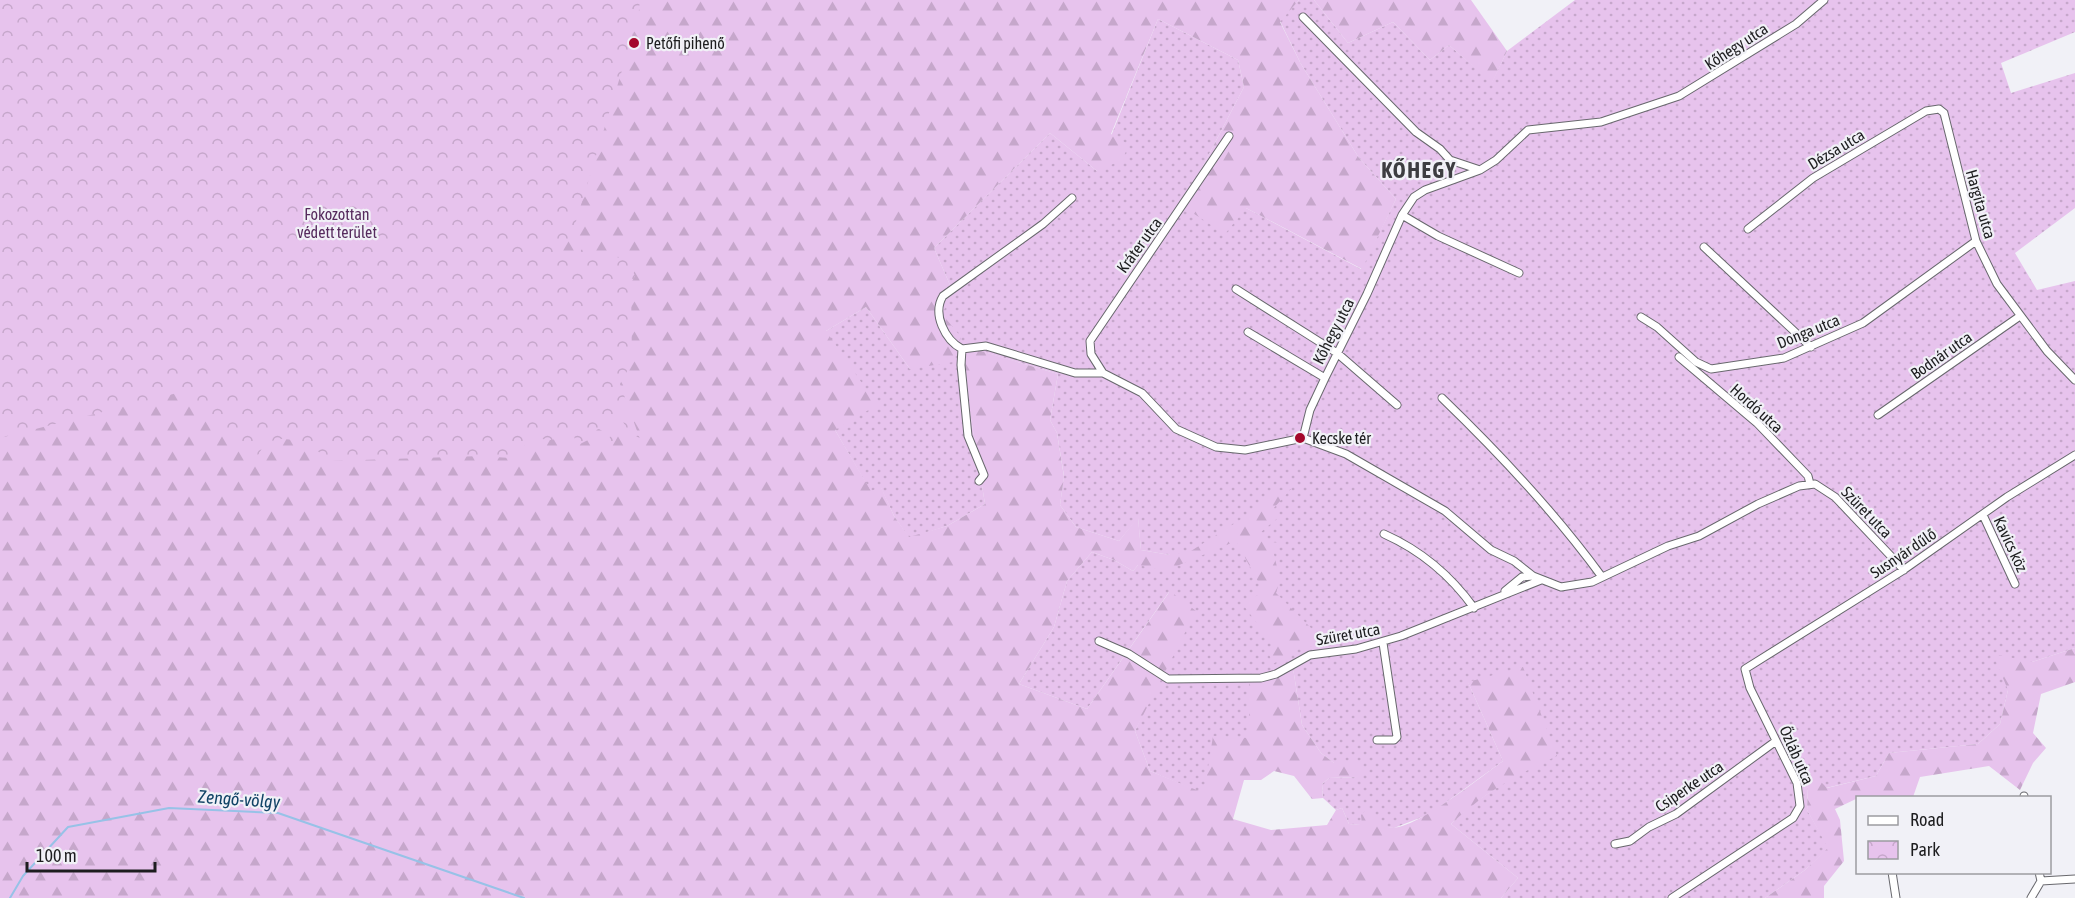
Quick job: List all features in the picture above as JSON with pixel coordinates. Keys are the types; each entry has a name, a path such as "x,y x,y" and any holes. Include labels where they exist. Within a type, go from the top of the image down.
{"street":[{"name":"Kőhegy utca","path":"1303,438 1310,410 1367,294 1402,215 1414,196 1480,170 1496,160 1528,130 1601,122 1679,96 1796,24 1824,0"},
{"path":"1303,17 1416,132 1440,149 1450,160 1480,170"},
{"name":"Dézsa utca","path":"1748,229 1813,178 1926,111 1936,108 1944,113"},
{"name":"Hargita utca","path":"1944,113 1976,241 1997,285 2047,351 2075,380"},
{"name":"Kráter utca","path":"1103,373 1091,354 1090,341 1229,135"},
{"path":"1072,198 1043,224 943,296 939,307 940,320 952,343 962,349 986,346 1075,373 1103,373 1142,393 1176,429 1201,443 1245,450 1303,438 1346,454 1432,504 1491,550 1514,561 1533,576 1570,587 1602,576 1668,546 1699,536 1790,489 1810,484"},
{"path":"1402,215 1438,236 1519,273"},
{"name":"Donga utca","path":"1694,365 1711,369 1784,358 1811,347 1863,323 1976,241"},
{"path":"1704,247 1811,347"},
{"path":"1236,289 1337,353 1397,405"},
{"name":"Bodnár utca","path":"1878,415 2020,315"},
{"path":"1641,317 1657,327 1694,365"},
{"path":"1248,332 1325,378"},
{"path":"962,349 961,365 968,436 984,476 980,481"},
{"name":"Hordó utca","path":"1679,357 1694,365 1757,423 1796,462 1808,476 1810,484"},
{"path":"1442,398 1527,483 1602,576"},
{"name":"Susnyár dűlő","path":"1745,669 1904,570 2007,496 2075,456"},
{"name":"Szüret utca","path":"1810,484 1824,488 1835,497 1904,570"},
{"name":"Kavics köz","path":"1983,515 2015,584"},
{"path":"1384,534 1399,541 1453,580 1474,608"},
{"name":"Szüret utca","path":"1501,595 1522,577 1533,576"},
{"name":"Szüret utca","path":"1099,641 1129,654 1168,679 1180,681 1261,678 1276,674 1310,655 1383,643 1541,580"},
{"path":"1377,740 1394,740 1397,737 1383,643"},
{"name":"Őzláb utca","path":"1672,898 1797,812 1799,789 1750,688 1745,669"},
{"name":"Csiperke utca","path":"1614,844 1627,842 1648,827 1676,814 1776,741"},
{"path":"1892,874 1896,898"},
{"path":"2031,898 2040,881 2039,874"},
{"path":"2040,881 2075,879"}],"green space":[{"path":"0,0 1299,0 1280,22 1301,64 1359,158 1396,199 1362,269 1246,208 1225,234 1182,206 1244,87 1238,60 1158,19 1111,134 1129,145 1122,160 1097,171 1050,133 934,248 953,292 942,314 961,337 953,362 910,369 866,307 826,331 877,405 835,430 871,491 881,487 894,516 909,537 947,526 985,504 962,363 964,355 971,348 1058,374 1050,420 1057,433 1064,477 1060,505 1076,527 1119,541 1138,517 1141,550 1170,555 1191,551 1240,520 1277,491 1291,489 1272,510 1279,517 1261,532 1270,542 1282,543 1273,550 1280,580 1276,593 1328,645 1300,648 1273,664 1268,652 1276,644 1271,642 1244,606 1244,600 1259,595 1261,587 1236,541 1165,571 1138,565 1133,571 1114,560 1092,552 1067,581 1054,627 1019,684 1087,709 1170,591 1196,611 1135,731 1150,771 1204,793 1213,736 1249,738 1249,675 1293,668 1302,725 1321,753 1334,763 1359,763 1365,769 1357,777 1329,778 1322,784 1323,798 1312,799 1294,776 1274,771 1261,780 1244,780 1233,819 1271,830 1327,825 1336,810 1342,808 1349,824 1362,825 1361,815 1366,810 1385,826 1398,827 1429,813 1503,761 1468,682 1523,667 1557,756 1501,786 1475,803 1451,824 1518,878 1501,898 0,898"},
{"name":"Fokozottan védett terület","path":"0,0 640,0 638,18 573,231 558,257 584,249 628,260 635,276 631,283 632,362 620,384 640,439 627,429 622,420 611,423 616,440 609,443 610,436 599,429 590,432 588,440 576,446 574,435 551,440 524,437 524,459 481,456 331,461 300,442 281,439 265,445 257,457 181,392 0,438"},
{"path":"1299,0 1314,0 1348,43 1393,22 1430,60 1449,45 1492,82 1507,51 1575,0 2075,0 2075,32 2001,63 2011,93 2075,73 2075,208 2015,253 2037,290 2075,281 2075,648 2032,662 2008,690 2000,724 1978,744 1889,753 1876,776 1826,788 1795,757 1808,786 1807,810 1829,848 1805,870 1765,898 1501,898 1518,878 1451,824 1470,806 1518,773 1468,682 1503,761 1430,814 1394,828 1349,824 1342,808 1336,810 1323,798 1322,784 1329,778 1357,777 1359,763 1334,763 1321,753 1302,725 1293,668 1249,739 1204,794 1150,771 1135,731 1160,677 1169,592 1087,709 1019,684 1054,627 1067,581 1092,552 1114,560 1133,571 1138,565 1170,555 1141,550 1138,518 1119,541 1076,527 1060,505 1064,476 1057,433 1050,420 1058,374 977,350 962,363 985,504 947,526 909,538 894,516 881,488 871,492 835,430 826,331 866,307 910,369 953,292 934,248 1050,133 1097,171 1158,19 1238,60 1244,87 1182,206 1246,208 1361,269 1396,199 1359,158 1301,64 1280,21"},
{"path":"1314,0 1471,0 1507,51 1492,83 1449,45 1430,60 1393,22 1348,43"},
{"path":"2075,648 2075,682 2041,694 2033,733 2046,748 2033,763 2020,790 1989,766 1920,777 1913,796 1856,796 1856,799 1835,809 1840,820 1844,861 1824,886 1824,898 1765,898 1805,870 1828,848 1807,810 1808,786 1794,755 1827,788 1876,776 1889,753 1978,744 2000,724 2008,690 1993,654 2032,662"}],"waterway":[{"name":"Zengő-völgy","path":"10,898 23,876 68,827 169,808 278,813 524,898"}],"place":[{"name":"Petőfi pihenő","path":"634,43"},
{"name":"Kecske tér","path":"1300,438"}],"district":[{"name":"KŐHEGY","path":"1419,170"}]}
